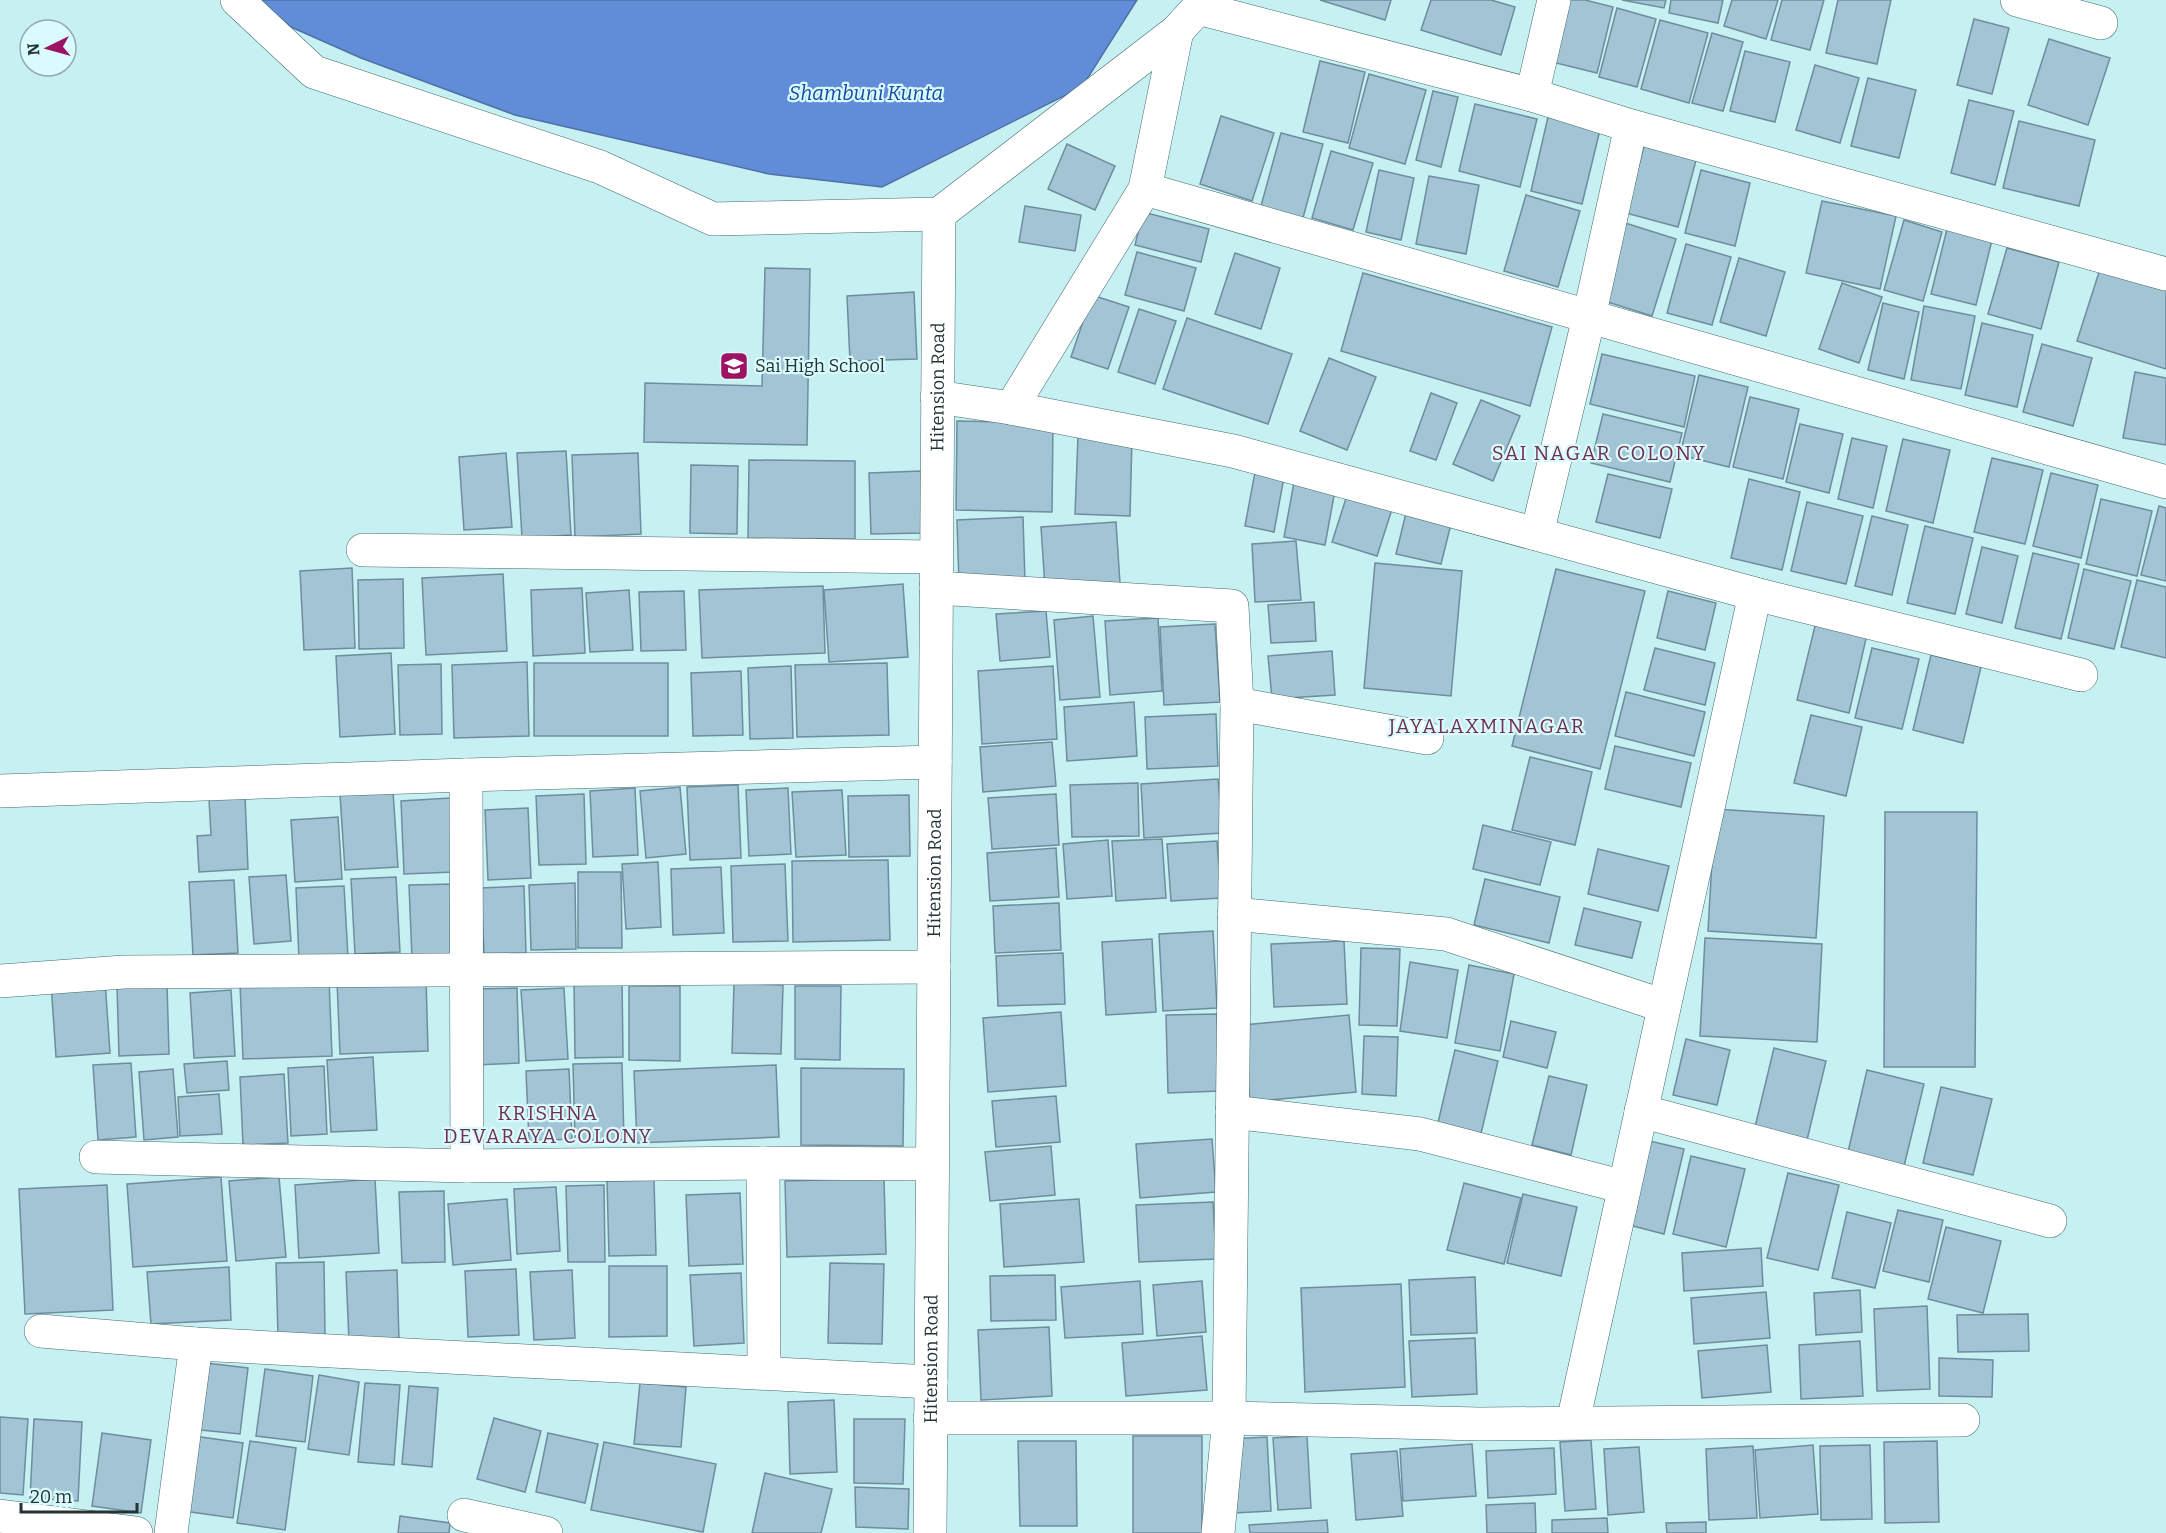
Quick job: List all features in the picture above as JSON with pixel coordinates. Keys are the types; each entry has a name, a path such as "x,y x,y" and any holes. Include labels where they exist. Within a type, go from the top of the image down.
{"street":[{"path":"237,0 314,72 600,168 713,219 939,214 1191,13"},
{"path":"1532,94 1554,0"},
{"path":"2017,0 2101,23"},
{"path":"1191,13 1532,94 1631,126 2166,274"},
{"path":"1011,408 1145,189 1191,13"},
{"path":"1537,534 1631,126"},
{"path":"1145,189 2166,482"},
{"name":"Hitension Road","path":"930,1533 939,214"},
{"path":"937,397 1011,408 1233,451 1755,594 2081,675"},
{"path":"363,550 936,572 1232,606 1237,704 1229,1418 1218,1533"},
{"path":"1573,1422 1755,594"},
{"path":"1237,704 1427,738"},
{"path":"0,791 935,762"},
{"path":"466,775 467,1166"},
{"path":"1234,914 1446,934 1664,1006"},
{"path":"0,981 124,972 934,967"},
{"path":"1641,1111 2050,1221"},
{"path":"1232,1112 1420,1134 1624,1187"},
{"path":"96,1157 467,1166 932,1164"},
{"path":"763,1163 764,1372"},
{"path":"41,1331 196,1344 931,1382"},
{"path":"171,1533 196,1344"},
{"path":"930,1418 1229,1418 1480,1424 1963,1420"},
{"path":"464,1515 546,1533"},
{"path":"0,1516 136,1533"}],"water":[{"name":"Shambuni Kunta","path":"259,0 1137,0 1082,87 882,187 769,174 515,115 361,58 291,27"}],"building":[{"path":"1320,0 1391,0 1385,20"},
{"path":"1431,0 1491,0 1515,7 1501,55 1421,30"},
{"path":"1567,0 1585,0 1613,7 1597,73 1552,62"},
{"path":"1622,0 1666,0 1664,8"},
{"path":"1671,0 1723,0 1718,23 1669,13"},
{"path":"1732,0 1778,0 1766,39 1724,26"},
{"path":"1782,0 1824,0 1810,50 1771,40"},
{"path":"1838,0 1891,0 1877,64 1826,53"},
{"path":"1617,8 1656,19 1637,87 1599,77"},
{"path":"1974,19 2009,28 1992,94 1957,85"},
{"path":"1660,20 1708,33 1689,103 1641,89"},
{"path":"1712,33 1743,42 1723,111 1692,103"},
{"path":"2049,39 2110,58 2088,125 2028,105"},
{"path":"1745,51 1790,62 1775,122 1730,111"},
{"path":"1320,61 1365,72 1348,143 1303,132"},
{"path":"1815,65 1859,78 1840,143 1796,130"},
{"path":"1369,74 1426,90 1405,164 1349,148"},
{"path":"1868,78 1916,90 1899,158 1851,146"},
{"path":"1433,91 1458,97 1441,167 1416,160"},
{"path":"1969,100 2014,111 1995,185 1951,173"},
{"path":"1475,104 1537,119 1520,187 1459,171"},
{"path":"1221,116 1274,133 1252,201 1200,184"},
{"path":"1548,117 1600,130 1582,204 1531,191"},
{"path":"2019,121 2095,140 2079,206 2003,188"},
{"path":"1281,133 1323,144 1303,218 1261,206"},
{"path":"1646,139 1698,153 1678,227 1626,213"},
{"path":"1067,144 1115,166 1095,210 1048,189"},
{"path":"1331,151 1373,163 1353,230 1312,218"},
{"path":"1379,170 1414,178 1401,240 1366,232"},
{"path":"1701,170 1750,183 1735,246 1685,233"},
{"path":"1429,176 1479,185 1466,254 1416,244"},
{"path":"1526,195 1580,211 1558,287 1504,271"},
{"path":"1822,201 1896,216 1880,289 1806,273"},
{"path":"1025,206 1081,215 1075,251 1019,242"},
{"path":"1143,212 1209,229 1201,262 1135,245"},
{"path":"1904,220 1942,232 1923,301 1884,290"},
{"path":"1622,222 1676,239 1652,316 1598,299"},
{"path":"1948,225 1993,236 1976,305 1931,294"},
{"path":"1686,244 1731,257 1712,325 1667,313"},
{"path":"2007,248 2059,262 2041,329 1988,314"},
{"path":"1137,252 1196,268 1184,311 1125,295"},
{"path":"1235,253 1280,268 1261,329 1215,314"},
{"path":"1739,258 1785,272 1766,336 1720,322"},
{"path":"2101,266 2166,287 2166,369 2077,341"},
{"path":"765,268 810,269 807,445 644,442 645,383 762,386"},
{"path":"1363,273 1552,327 1530,406 1341,351"},
{"path":"1842,283 1882,297 1859,363 1819,349"},
{"path":"914,292 917,359 850,361 847,296"},
{"path":"1092,295 1129,307 1108,369 1071,357"},
{"path":"1883,303 1919,312 1904,379 1868,370"},
{"path":"1924,306 1975,316 1961,389 1911,380"},
{"path":"1139,309 1176,321 1155,384 1118,372"},
{"path":"1187,318 1292,354 1268,424 1163,389"},
{"path":"1982,323 2033,335 2017,407 1965,395"},
{"path":"2042,344 2092,358 2073,426 2023,412"},
{"path":"1602,354 1695,376 1684,427 1590,404"},
{"path":"1329,358 1376,377 1347,450 1300,431"},
{"path":"2135,372 2166,378 2166,445 2123,438"},
{"path":"1699,375 1748,387 1729,467 1680,455"},
{"path":"1431,393 1457,403 1436,460 1410,451"},
{"path":"1750,397 1799,409 1783,479 1733,467"},
{"path":"1481,400 1520,416 1493,481 1453,464"},
{"path":"1603,414 1682,433 1670,482 1591,463"},
{"path":"957,421 1053,423 1052,512 956,510"},
{"path":"1800,424 1843,434 1829,493 1786,482"},
{"path":"1078,436 1132,438 1130,516 1075,514"},
{"path":"1852,438 1887,446 1873,508 1838,499"},
{"path":"1903,439 1950,450 1933,523 1886,511"},
{"path":"566,451 571,535 522,538 517,453"},
{"path":"506,453 512,527 464,530 459,457"},
{"path":"638,453 641,534 575,537 572,455"},
{"path":"1992,458 2043,470 2025,544 1974,532"},
{"path":"749,460 855,461 855,539 748,538"},
{"path":"691,465 738,466 737,534 690,533"},
{"path":"921,471 923,533 871,534 869,473"},
{"path":"1255,472 1284,477 1274,532 1245,526"},
{"path":"2051,473 2098,485 2081,558 2033,546"},
{"path":"1608,474 1672,489 1660,538 1596,522"},
{"path":"1295,477 1336,485 1325,545 1284,537"},
{"path":"1749,479 1800,492 1782,570 1731,558"},
{"path":"1349,489 1394,503 1377,556 1332,542"},
{"path":"2101,499 2152,511 2137,576 2086,564"},
{"path":"1807,502 1863,516 1846,584 1791,571"},
{"path":"2159,506 2166,508 2166,581 2141,575"},
{"path":"1407,509 1452,520 1441,564 1396,554"},
{"path":"1872,516 1908,525 1892,595 1855,586"},
{"path":"1023,517 1025,582 959,584 957,520"},
{"path":"1116,522 1120,583 1045,587 1041,527"},
{"path":"1925,526 1973,538 1955,614 1907,603"},
{"path":"1296,541 1301,600 1255,602 1252,544"},
{"path":"1982,547 2018,556 2002,623 1966,614"},
{"path":"2033,553 2079,564 2061,639 2015,628"},
{"path":"1375,563 1462,571 1451,696 1364,688"},
{"path":"352,568 355,648 304,650 300,571"},
{"path":"1556,569 1645,591 1600,769 1512,746"},
{"path":"2084,569 2131,581 2114,649 2068,638"},
{"path":"503,574 507,651 426,655 422,578"},
{"path":"403,579 404,648 359,649 358,580"},
{"path":"2137,580 2166,587 2166,658 2121,647"},
{"path":"903,584 908,657 829,662 824,590"},
{"path":"823,586 825,653 702,658 699,590"},
{"path":"582,588 585,653 533,656 531,590"},
{"path":"629,590 633,650 590,652 586,593"},
{"path":"684,591 686,650 641,651 639,592"},
{"path":"1668,591 1716,603 1705,650 1657,638"},
{"path":"1314,602 1316,641 1271,643 1268,605"},
{"path":"1046,611 1050,657 1000,661 996,614"},
{"path":"1093,616 1100,697 1060,700 1054,620"},
{"path":"1158,618 1162,691 1110,695 1105,621"},
{"path":"1817,618 1868,630 1849,713 1797,700"},
{"path":"1215,624 1220,702 1164,705 1160,627"},
{"path":"1655,648 1715,663 1705,705 1644,690"},
{"path":"1872,648 1919,659 1902,729 1855,718"},
{"path":"1332,651 1335,695 1272,699 1268,656"},
{"path":"391,653 395,734 340,737 336,656"},
{"path":"1931,655 1981,667 1963,743 1913,730"},
{"path":"527,662 529,736 454,738 452,665"},
{"path":"534,663 668,663 668,736 534,736"},
{"path":"887,663 889,735 797,737 795,665"},
{"path":"441,664 442,734 400,735 398,665"},
{"path":"791,666 793,738 750,739 748,668"},
{"path":"1053,666 1057,739 982,744 978,671"},
{"path":"741,671 743,735 693,736 691,673"},
{"path":"1626,692 1705,712 1694,756 1615,736"},
{"path":"1134,702 1137,756 1067,761 1064,707"},
{"path":"1216,714 1218,766 1147,769 1145,717"},
{"path":"1811,715 1862,727 1846,796 1794,783"},
{"path":"1052,742 1056,786 983,792 980,747"},
{"path":"1615,746 1691,763 1681,807 1605,789"},
{"path":"1530,757 1592,772 1575,845 1512,830"},
{"path":"1218,779 1222,833 1144,838 1141,784"},
{"path":"1138,783 1139,836 1072,837 1070,785"},
{"path":"738,785 741,858 690,860 687,787"},
{"path":"680,787 686,854 646,858 640,791"},
{"path":"635,788 638,855 593,857 590,791"},
{"path":"788,788 791,854 749,856 746,790"},
{"path":"842,790 846,855 796,857 792,792"},
{"path":"393,791 398,867 345,870 340,795"},
{"path":"584,794 586,864 539,865 536,796"},
{"path":"1056,794 1059,845 992,849 988,798"},
{"path":"909,795 910,856 849,857 848,796"},
{"path":"245,796 248,869 199,872 197,836 211,835 209,799"},
{"path":"450,798 454,872 404,874 401,801"},
{"path":"528,808 531,878 488,880 485,810"},
{"path":"1715,809 1824,816 1816,938 1708,931"},
{"path":"1885,812 1977,812 1975,1067 1884,1067"},
{"path":"338,817 342,879 295,882 291,820"},
{"path":"1483,825 1551,842 1540,885 1473,869"},
{"path":"1162,839 1166,898 1116,901 1112,841"},
{"path":"1108,840 1112,896 1067,899 1063,844"},
{"path":"1217,841 1221,898 1171,901 1167,844"},
{"path":"1056,848 1059,897 990,901 987,853"},
{"path":"1598,849 1669,866 1658,911 1588,894"},
{"path":"888,860 890,940 793,942 792,861"},
{"path":"658,862 661,927 626,929 622,864"},
{"path":"785,864 788,941 733,942 731,866"},
{"path":"721,867 724,933 673,935 671,869"},
{"path":"578,872 621,872 622,948 578,948"},
{"path":"286,875 291,941 254,944 249,877"},
{"path":"396,877 400,952 355,954 351,879"},
{"path":"1485,879 1560,897 1549,943 1474,925"},
{"path":"234,880 238,953 193,955 189,882"},
{"path":"575,883 576,949 531,950 529,885"},
{"path":"454,884 457,958 412,959 409,885"},
{"path":"344,886 348,957 299,960 296,888"},
{"path":"524,886 526,953 484,954 481,888"},
{"path":"1059,903 1061,950 995,953 993,906"},
{"path":"1584,908 1641,922 1632,958 1575,945"},
{"path":"1213,931 1217,1008 1163,1011 1159,934"},
{"path":"1705,938 1822,944 1817,1042 1700,1036"},
{"path":"1152,939 1156,1012 1106,1015 1102,942"},
{"path":"1344,941 1347,1004 1274,1007 1271,944"},
{"path":"1361,948 1400,949 1397,1026 1359,1025"},
{"path":"1063,953 1065,1004 998,1006 996,956"},
{"path":"1410,962 1458,970 1447,1038 1400,1031"},
{"path":"1469,965 1514,974 1500,1051 1455,1043"},
{"path":"426,978 428,1051 340,1054 337,981"},
{"path":"622,978 623,1057 575,1058 574,979"},
{"path":"329,979 332,1056 243,1059 240,983"},
{"path":"105,980 110,1053 56,1057 51,983"},
{"path":"167,984 169,1054 119,1056 117,985"},
{"path":"734,984 783,985 781,1054 732,1053"},
{"path":"629,986 680,986 680,1061 629,1060"},
{"path":"795,986 841,986 840,1060 795,1059"},
{"path":"517,988 519,1063 474,1065 471,989"},
{"path":"564,988 568,1059 526,1061 521,990"},
{"path":"231,990 235,1056 194,1058 190,993"},
{"path":"1061,1012 1066,1086 988,1092 983,1018"},
{"path":"1217,1014 1220,1091 1168,1093 1166,1015"},
{"path":"1349,1015 1356,1092 1250,1102 1243,1025"},
{"path":"1511,1021 1556,1032 1547,1068 1503,1057"},
{"path":"1364,1036 1398,1037 1396,1096 1362,1094"},
{"path":"1686,1039 1730,1050 1717,1105 1673,1095"},
{"path":"1774,1048 1826,1061 1807,1140 1755,1127"},
{"path":"1455,1050 1498,1061 1480,1138 1437,1127"},
{"path":"373,1057 377,1130 331,1132 327,1060"},
{"path":"227,1061 229,1090 187,1093 184,1064"},
{"path":"131,1063 136,1137 98,1140 93,1065"},
{"path":"622,1063 624,1140 575,1140 573,1064"},
{"path":"776,1065 779,1137 637,1143 634,1071"},
{"path":"324,1066 327,1134 291,1136 288,1068"},
{"path":"801,1068 904,1069 903,1146 801,1145"},
{"path":"173,1069 178,1137 144,1140 139,1072"},
{"path":"569,1069 572,1139 529,1141 526,1071"},
{"path":"1867,1070 1924,1084 1904,1166 1848,1152"},
{"path":"284,1074 288,1143 243,1145 240,1077"},
{"path":"1549,1076 1587,1085 1571,1155 1532,1145"},
{"path":"1941,1087 1992,1099 1973,1175 1923,1163"},
{"path":"219,1094 222,1134 180,1136 178,1097"},
{"path":"1056,1096 1060,1142 996,1147 992,1101"},
{"path":"1212,1139 1216,1192 1140,1198 1136,1144"},
{"path":"1641,1139 1684,1149 1664,1234 1621,1223"},
{"path":"1051,1146 1055,1195 990,1201 985,1152"},
{"path":"1691,1156 1745,1169 1726,1247 1673,1234"},
{"path":"1788,1173 1839,1185 1818,1270 1767,1258"},
{"path":"221,1177 227,1261 133,1267 127,1184"},
{"path":"279,1177 286,1257 236,1261 229,1181"},
{"path":"884,1178 886,1254 787,1257 785,1181"},
{"path":"375,1179 379,1253 299,1258 295,1185"},
{"path":"654,1180 656,1255 609,1256 607,1181"},
{"path":"1464,1183 1521,1198 1504,1264 1447,1250"},
{"path":"107,1185 113,1310 25,1314 19,1189"},
{"path":"604,1185 605,1262 568,1262 566,1186"},
{"path":"556,1187 560,1251 517,1254 514,1189"},
{"path":"444,1191 445,1262 402,1263 399,1192"},
{"path":"740,1193 743,1264 689,1266 686,1195"},
{"path":"1523,1194 1577,1207 1561,1276 1507,1263"},
{"path":"507,1199 511,1260 453,1265 448,1204"},
{"path":"1079,1199 1084,1262 1004,1267 1000,1204"},
{"path":"1213,1202 1216,1259 1139,1262 1136,1205"},
{"path":"1898,1210 1943,1220 1929,1282 1883,1271"},
{"path":"1847,1212 1891,1223 1875,1288 1832,1278"},
{"path":"1946,1227 2001,1241 1983,1313 1928,1299"},
{"path":"1761,1248 1763,1286 1684,1291 1682,1253"},
{"path":"324,1262 325,1336 278,1337 276,1263"},
{"path":"830,1263 884,1264 882,1344 828,1343"},
{"path":"609,1266 667,1266 667,1336 609,1337"},
{"path":"229,1267 231,1320 151,1324 147,1272"},
{"path":"516,1269 519,1335 468,1337 465,1271"},
{"path":"397,1270 399,1339 349,1341 346,1272"},
{"path":"572,1270 575,1338 534,1340 530,1272"},
{"path":"741,1273 744,1343 694,1346 690,1275"},
{"path":"1055,1275 1056,1320 991,1321 990,1276"},
{"path":"1475,1277 1477,1333 1411,1335 1409,1280"},
{"path":"1140,1281 1143,1334 1065,1338 1061,1287"},
{"path":"1202,1281 1206,1332 1157,1336 1153,1285"},
{"path":"1401,1284 1405,1387 1305,1392 1301,1288"},
{"path":"1860,1290 1862,1332 1816,1335 1814,1293"},
{"path":"1766,1292 1770,1338 1694,1344 1691,1298"},
{"path":"1927,1306 1930,1389 1877,1391 1874,1309"},
{"path":"2028,1314 2029,1351 1958,1352 1957,1315"},
{"path":"1049,1327 1052,1396 981,1400 978,1330"},
{"path":"1202,1336 1207,1390 1126,1396 1122,1343"},
{"path":"1475,1338 1477,1394 1412,1397 1409,1341"},
{"path":"1860,1341 1863,1396 1801,1399 1799,1345"},
{"path":"1767,1345 1771,1392 1702,1398 1698,1351"},
{"path":"1939,1358 1993,1360 1992,1397 1939,1396"},
{"path":"198,1362 248,1368 240,1434 191,1429"},
{"path":"265,1369 313,1376 305,1442 256,1436"},
{"path":"319,1375 359,1382 349,1455 308,1449"},
{"path":"365,1383 400,1385 394,1465 358,1462"},
{"path":"640,1383 686,1387 681,1447 634,1444"},
{"path":"409,1386 438,1388 432,1467 402,1464"},
{"path":"834,1400 837,1472 790,1474 788,1402"},
{"path":"0,1417 28,1419 23,1495 0,1493"},
{"path":"494,1418 541,1431 525,1492 477,1479"},
{"path":"34,1419 82,1422 78,1501 30,1498"},
{"path":"854,1419 905,1419 903,1484 854,1483"},
{"path":"102,1433 151,1440 141,1513 92,1506"},
{"path":"548,1433 598,1444 585,1503 536,1492"},
{"path":"194,1436 243,1443 233,1518 184,1511"},
{"path":"1133,1436 1202,1436 1202,1533 1133,1533"},
{"path":"1307,1436 1311,1508 1278,1510 1273,1438"},
{"path":"1267,1437 1271,1511 1234,1513 1230,1439"},
{"path":"1591,1440 1596,1509 1565,1511 1560,1442"},
{"path":"250,1441 296,1448 285,1530 237,1523"},
{"path":"1018,1441 1076,1441 1077,1526 1020,1526"},
{"path":"1937,1441 1939,1522 1885,1523 1884,1442"},
{"path":"604,1442 716,1464 703,1532 591,1510"},
{"path":"1472,1444 1476,1496 1403,1501 1400,1449"},
{"path":"1813,1445 1818,1514 1760,1518 1755,1450"},
{"path":"1870,1445 1872,1519 1821,1520 1820,1446"},
{"path":"1753,1446 1757,1518 1709,1520 1706,1449"},
{"path":"1639,1447 1644,1512 1608,1515 1604,1449"},
{"path":"1554,1448 1556,1494 1488,1498 1486,1451"},
{"path":"1397,1451 1403,1516 1356,1520 1351,1454"},
{"path":"765,1473 832,1489 821,1533 752,1533"},
{"path":"855,1487 909,1489 908,1529 856,1527"},
{"path":"1535,1503 1536,1533 1487,1533 1486,1505"},
{"path":"400,1516 450,1523 449,1533 398,1533"},
{"path":"1607,1518 1608,1533 1552,1533 1552,1520"},
{"path":"1327,1520 1328,1533 1250,1533 1249,1525"},
{"path":"1706,1522 1706,1533 1667,1533 1666,1523"}],"place":[{"name":"Sai High School","path":"734,366"}],"district":[{"name":"SAI NAGAR COLONY","path":"1599,453"},
{"name":"JAYALAXMINAGAR","path":"1487,726"},
{"name":"KRISHNA DEVARAYA COLONY","path":"548,1124"}]}
